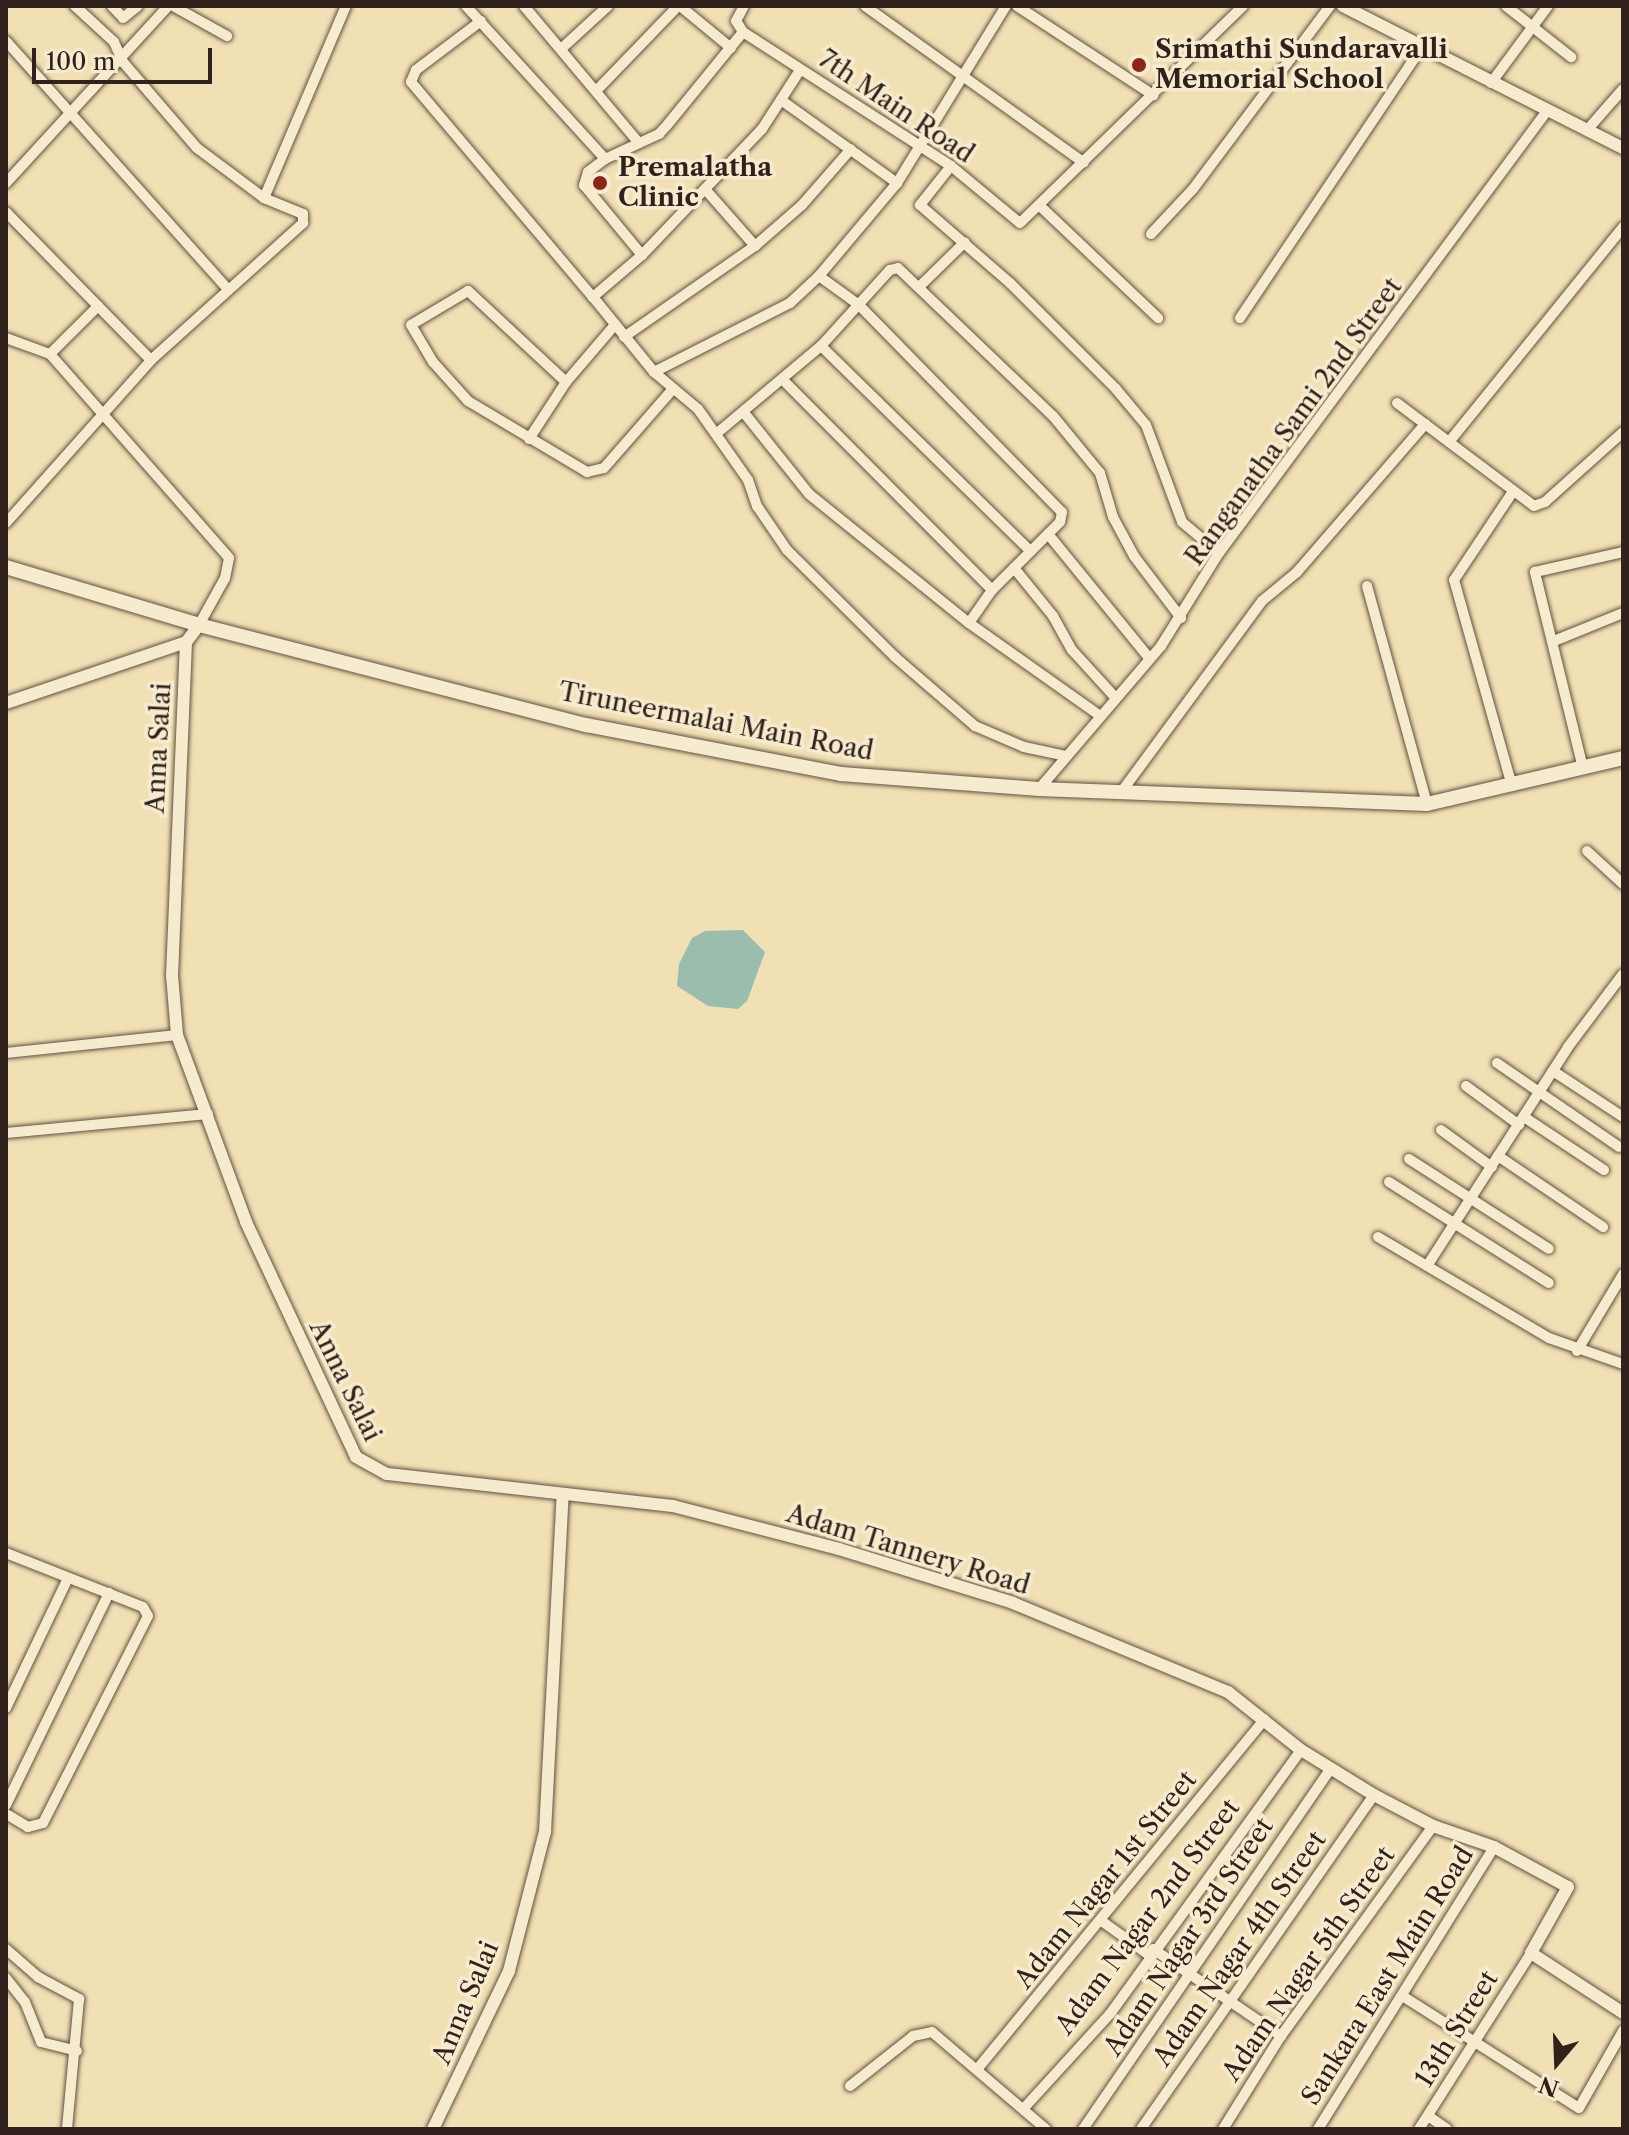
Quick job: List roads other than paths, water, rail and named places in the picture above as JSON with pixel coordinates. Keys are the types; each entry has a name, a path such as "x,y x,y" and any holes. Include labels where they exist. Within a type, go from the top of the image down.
{"main road":[{"name":"Tiruneermalai Main Road","path":"6,567 199,625 586,725 841,774 1039,789 1427,804 1623,758"}],"street":[{"path":"6,523 102,410 151,360 303,223 303,214 264,198 197,148 120,56 114,42 75,6"},
{"path":"112,6 123,18 138,6"},
{"path":"6,183 120,56 170,6 227,36"},
{"path":"264,198 346,6"},
{"path":"466,6 605,159"},
{"path":"524,6 639,143"},
{"path":"561,49 608,6"},
{"path":"597,90 679,6 731,48"},
{"path":"865,6 963,73 1084,163"},
{"path":"654,372 790,303 819,276 897,183 1006,6"},
{"path":"1017,6 1153,95"},
{"path":"1158,318 1040,206 1243,6"},
{"path":"1151,234 1193,189 1330,6"},
{"path":"1343,6 1421,49 1623,148"},
{"path":"1506,6 1571,57"},
{"path":"1491,83 1529,27 1548,6"},
{"path":"642,255 584,185 588,172 605,159 659,134 743,32 737,26 738,8"},
{"path":"481,21 416,70 411,82 654,372 698,409 787,550 895,657 975,726 1024,747 1063,755"},
{"name":"7th Main Road","path":"743,32 951,166 1020,223 1040,206"},
{"path":"6,41 228,289"},
{"path":"1240,318 1421,49"},
{"path":"593,297 642,255 762,129 800,70"},
{"path":"1588,129 1623,89"},
{"path":"781,100 897,183"},
{"name":"Ranganatha Sami 2nd Street","path":"1039,789 1063,755 1181,618 1219,553 1547,111"},
{"path":"624,337 755,246 802,205 851,149"},
{"path":"951,166 920,205 965,242 1136,413 1146,425 1182,522 1219,553"},
{"path":"705,189 755,246"},
{"path":"6,212 151,360"},
{"path":"1449,442 1623,227"},
{"path":"919,287 965,242"},
{"path":"716,434 745,414 821,346 890,270 903,271 1053,416 1100,473 1113,517 1134,556 1181,618"},
{"path":"819,276 859,305 1062,512 1048,534 992,590 969,623"},
{"path":"566,382 468,291 411,325 460,394 529,439 597,473 673,389"},
{"path":"50,354 98,306"},
{"path":"529,439 566,382 614,326"},
{"path":"6,338 50,354 229,558 225,578 186,642 6,703"},
{"path":"821,346 1030,551"},
{"path":"783,380 992,590"},
{"path":"1397,403 1512,493 1534,506 1545,502 1623,432"},
{"path":"745,414 809,494 969,623 1099,715"},
{"path":"1122,791 1262,601 1297,572 1425,424"},
{"path":"1512,493 1454,580 1512,786"},
{"path":"1048,534 1149,658"},
{"path":"1583,768 1535,572 1623,552"},
{"path":"1014,568 1053,616 1072,650 1114,696"},
{"path":"1367,586 1427,804"},
{"path":"1554,641 1623,613"},
{"name":"Anna Salai","path":"186,642 172,975 177,1035 246,1222 356,1457 387,1474 563,1494 545,1832 509,1971 433,2129"},
{"path":"1587,851 1623,884"},
{"path":"1427,1266 1553,1071 1623,974"},
{"path":"6,1053 177,1035"},
{"path":"1497,1063 1619,1147"},
{"path":"1553,1071 1623,1117"},
{"path":"1466,1086 1604,1170"},
{"path":"6,1133 208,1114"},
{"path":"1441,1130 1492,1167"},
{"path":"1498,1156 1603,1227"},
{"path":"1409,1159 1549,1249"},
{"path":"1389,1182 1549,1283"},
{"path":"1378,1237 1577,1351 1623,1364"},
{"path":"1577,1351 1623,1274"},
{"name":"Adam Tannery Road","path":"563,1494 673,1506 839,1549 1013,1603 1228,1692 1301,1750 1374,1795 1433,1826 1494,1847 1568,1887 1531,1953"},
{"path":"6,1553 146,1609 147,1620 43,1823 28,1827 6,1814"},
{"path":"6,1708 68,1578"},
{"path":"6,1805 109,1593"},
{"name":"Adam Nagar 1st Street","path":"979,2067 1103,1922 1265,1719"},
{"name":"Adam Nagar 2nd Street","path":"1025,2107 1110,2014 1151,1952 1301,1750"},
{"name":"Adam Nagar 3rd Street","path":"1083,2129 1192,1975 1330,1769"},
{"name":"Adam Nagar 4th Street","path":"1141,2129 1228,2000 1306,1898 1374,1795"},
{"name":"Adam Nagar 5th Street","path":"1223,2129 1281,2036 1433,1826"},
{"name":"Sankara East Main Road","path":"1318,2129 1404,1997 1494,1847"},
{"path":"1103,1922 1192,1975 1281,2036"},
{"path":"6,1949 38,1977 79,1999 77,2051 67,2129"},
{"path":"1531,1953 1623,2013"},
{"name":"13th Street","path":"1419,2129 1531,1953"},
{"path":"6,1978 25,2002 41,2042 77,2051"},
{"path":"1404,1997 1579,2108 1623,2031"},
{"path":"850,2086 925,2032 941,2036 1025,2107 1046,2129"},
{"path":"1428,2116 1447,2129"}],"place":[{"name":"Srimathi Sundaravalli Memorial School","path":"1139,65"},
{"name":"Premalatha Clinic","path":"600,183"}]}
